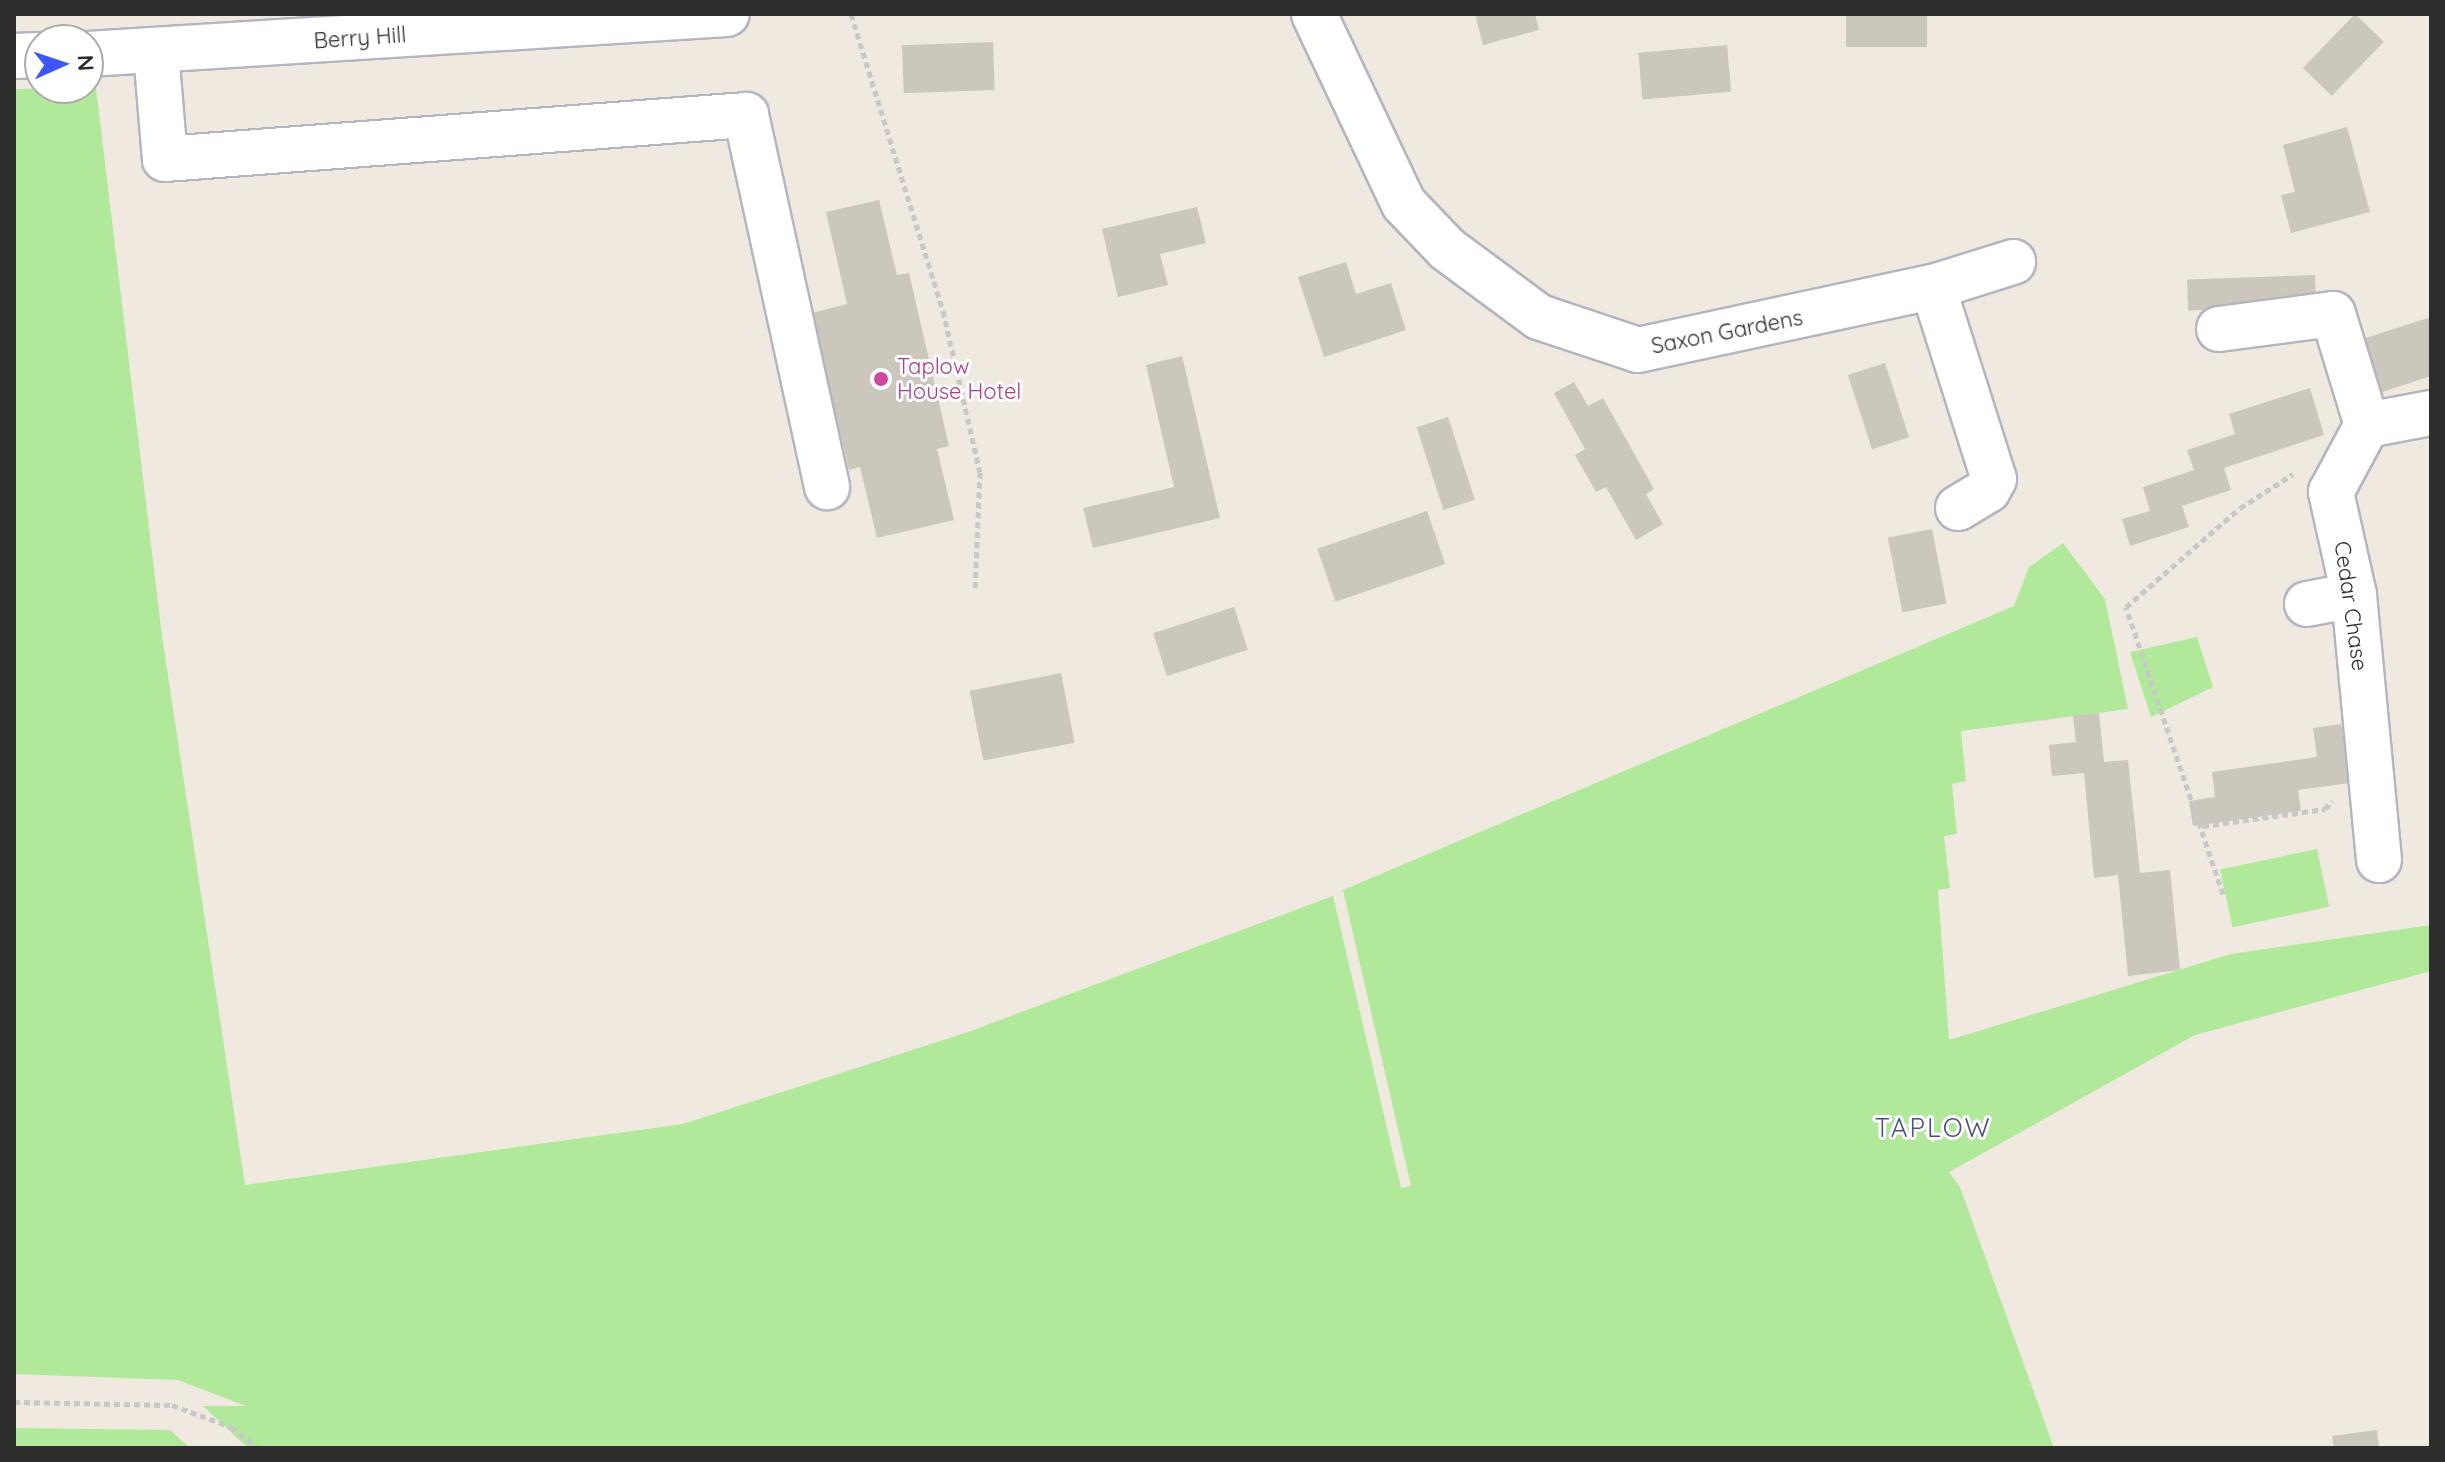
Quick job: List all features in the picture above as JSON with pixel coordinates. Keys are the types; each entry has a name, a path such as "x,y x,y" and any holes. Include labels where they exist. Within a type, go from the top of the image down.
{"street":[{"name":"Berry Hill","path":"104,54 727,14"},
{"name":"Saxon Gardens","path":"1314,14 1404,204 1447,249 1539,317 1638,350 1933,287 2013,262"},
{"path":"156,52 165,159 746,115 827,487"},
{"path":"1933,287 1994,479 1988,490 1958,508"},
{"path":"2219,329 2333,314 2367,425 2431,413"},
{"name":"Cedar Chase","path":"2367,425 2331,492 2354,595 2379,860"},
{"path":"2307,604 2354,595"}],"path":[{"path":"851,14 943,311 980,472 975,591"},
{"path":"2223,894 2126,607 2240,508 2303,466"},
{"path":"2202,826 2325,809 2370,763"},
{"path":"14,1402 172,1405 231,1427 258,1448"}],"green space":[{"path":"14,89 24,89 24,104 98,104 162,636 245,1185 683,1124 968,1032 1333,896 1401,1188 1411,1186 1343,890 2014,606 2029,567 2063,543 2105,599 2128,709 1961,731 1966,781 1952,784 1957,834 1944,836 1950,888 1938,890 1949,1040 2231,954 2431,925 2431,971 2195,1035 1949,1172 1960,1187 2054,1448 248,1448 203,1406 246,1406 178,1380 14,1374"},
{"path":"2197,637 2213,687 2151,717 2130,652"},
{"path":"2317,849 2329,907 2232,927 2220,870"},
{"path":"14,1428 170,1430 190,1448 14,1448"}],"building":[{"path":"1475,14 1535,14 1539,30 1483,45"},
{"path":"1846,14 1927,14 1927,47 1846,47"},
{"path":"2355,14 2384,42 2332,96 2303,68"},
{"path":"993,42 995,90 904,93 902,45"},
{"path":"1727,45 1731,92 1642,100 1638,53"},
{"path":"2347,127 2370,212 2291,233 2281,195 2295,192 2283,145"},
{"name":"Taplow House Hotel","path":"879,200 897,275 909,273 949,446 937,449 954,520 877,538 860,467 849,470 812,313 847,304 826,212"},
{"path":"1197,207 1206,243 1160,254 1168,285 1118,297 1102,229"},
{"path":"1346,262 1356,294 1391,283 1406,330 1324,357 1298,277"},
{"path":"2315,275 2316,306 2188,310 2187,279"},
{"path":"2431,317 2431,376 2370,396 2353,342"},
{"path":"1182,356 1220,518 1093,548 1083,508 1174,487 1146,365"},
{"path":"1885,363 1909,437 1872,449 1848,375"},
{"path":"1574,382 1588,406 1603,398 1654,489 1646,494 1663,524 1636,540 1606,487 1596,492 1575,455 1585,449 1554,393"},
{"path":"2310,388 2324,435 2224,468 2231,490 2182,506 2189,527 2130,546 2122,519 2150,511 2143,487 2194,470 2187,450 2235,434 2229,414"},
{"path":"1448,417 1475,500 1443,510 1417,427"},
{"path":"1427,511 1445,564 1336,602 1317,549"},
{"path":"1932,529 1947,604 1902,612 1888,538"},
{"path":"1234,607 1248,650 1167,676 1153,633"},
{"path":"1061,673 1075,743 983,760 970,691"},
{"path":"2099,713 2104,762 2128,760 2140,873 2170,870 2180,970 2128,976 2118,875 2094,878 2084,773 2052,776 2049,745 2076,742 2073,716"},
{"path":"2341,724 2350,783 2298,790 2301,811 2193,826 2189,801 2215,797 2212,772 2317,757 2313,728"},
{"path":"2377,1430 2379,1448 2334,1448 2332,1436"}],"place":[{"name":"Taplow House Hotel","path":"881,379"}],"district":[{"name":"TAPLOW","path":"1933,1128"}]}
